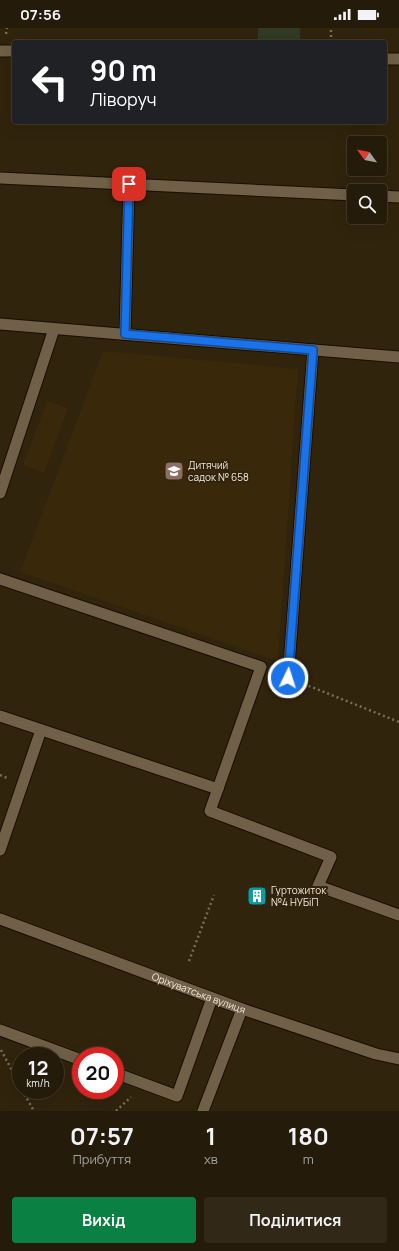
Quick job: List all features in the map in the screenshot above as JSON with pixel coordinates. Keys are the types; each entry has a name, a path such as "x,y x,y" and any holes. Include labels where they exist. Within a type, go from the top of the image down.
{"street":[{"path":"0,51 12,51"},
{"path":"387,58 399,59"},
{"path":"0,178 347,195"},
{"path":"125,334 129,184"},
{"path":"387,196 399,197"},
{"path":"0,324 399,357"},
{"path":"0,493 54,329"},
{"path":"288,678 313,350"},
{"path":"0,579 261,667 210,812 331,857 318,886 399,915"},
{"path":"0,716 218,789"},
{"path":"0,850 41,730"},
{"name":"Оріхуватська вулиця","path":"0,919 242,1009 376,1054 399,1059"},
{"path":"124,1076 177,1096 212,998"},
{"path":"202,1111 242,1009"},
{"path":"0,1030 72,1057"}],"path":[{"path":"331,28 331,40"},
{"path":"288,678 399,722"},
{"path":"189,961 214,895"},
{"path":"0,1048 12,1070"},
{"path":"27,1099 34,1111"}],"shaded area":[{"name":"Дитячий садок № 658","path":"103,351 298,369 278,661 20,572"},
{"path":"47,401 68,408 44,473 23,465"}],"green space":[{"path":"258,28 300,28 300,40 258,40"}],"place":[{"name":"Дитячий садок № 658","path":"174,471"},
{"name":"Гуртожиток №4 НУБіП","path":"257,896"}],"route":[{"path":"129,184 125,334 313,350 288,678"}]}
